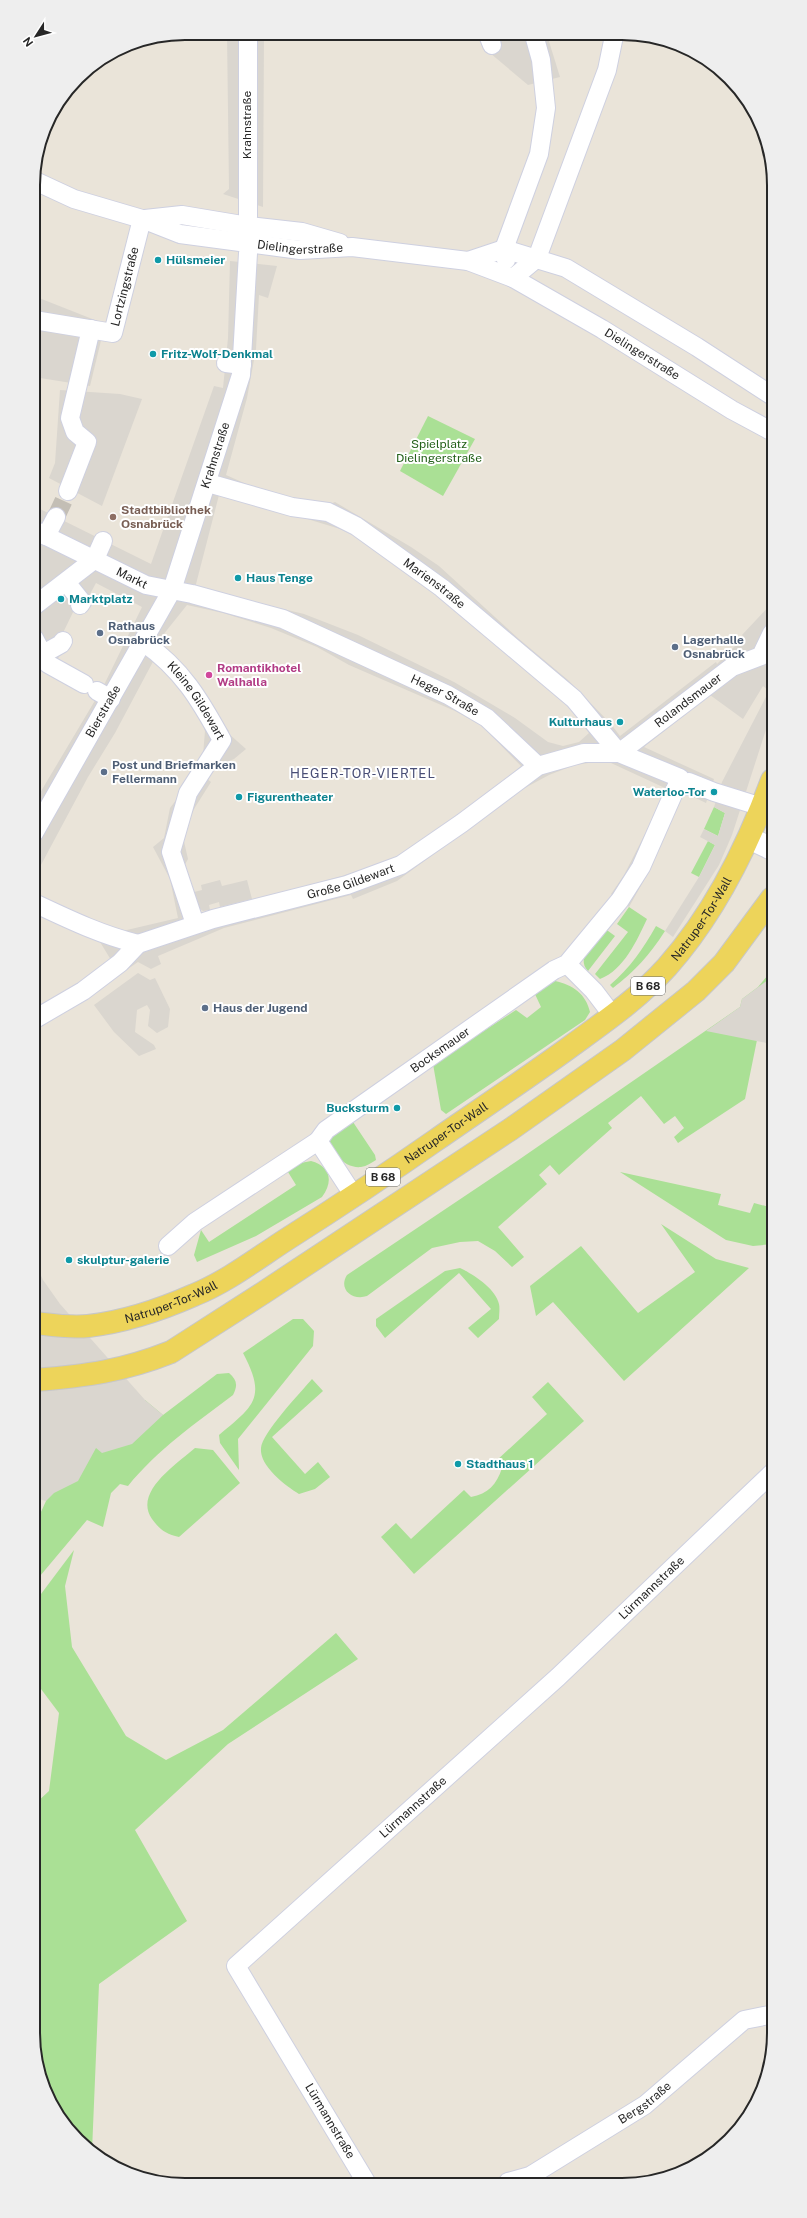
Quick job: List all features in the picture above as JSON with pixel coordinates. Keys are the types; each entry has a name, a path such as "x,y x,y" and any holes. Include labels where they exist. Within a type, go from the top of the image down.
{"main road":[{"name":"Natruper-Tor-Wall","path":"40,1324 66,1327 88,1326 129,1318 195,1295 229,1277 354,1196 534,1073 613,1016 642,992 667,967 698,927 733,872 749,838 767,808"},
{"name":"B 68","path":"40,1380 78,1377 120,1370 158,1357 171,1352 257,1298 511,1129 623,1050 690,995 724,964 767,905"}],"street":[{"name":"Krahnstraße","path":"172,590 208,483 241,375 234,364 248,235 248,40"},
{"path":"535,40 541,60 546,108 539,154 504,248 511,277 537,258 607,70 613,40"},
{"path":"40,183 74,199 142,219 180,234 248,235"},
{"name":"Lortzingstraße","path":"91,329 113,333 142,219"},
{"name":"Dielingerstraße","path":"248,235 300,250 352,247 468,261 511,277 602,329 732,410 767,429"},
{"path":"504,248 537,258 571,272 697,347 767,392"},
{"name":"Dielingerstraße","path":"468,261 504,248"},
{"path":"40,321 91,329 70,418 75,432 87,442 68,491"},
{"name":"Marienstraße","path":"208,483 292,507 328,512 356,526 442,588 574,699 619,753"},
{"name":"Markt","path":"56,517 40,533 146,585 172,590"},
{"path":"40,602 95,559 103,541"},
{"path":"66,582 82,602 80,605"},
{"name":"Bierstraße","path":"40,819 97,691 143,642 172,590"},
{"name":"Heger Straße","path":"172,590 284,619 448,695 487,718 538,766"},
{"path":"43,654 61,644 63,641"},
{"name":"Kleine Gildewart","path":"143,642 182,675 197,695 222,740 188,794 171,852 195,924"},
{"name":"Rolandsmauer","path":"619,753 732,667 761,656 767,643"},
{"path":"40,649 48,664 97,691"},
{"path":"538,766 584,753 619,753 680,778 688,784 767,808"},
{"name":"Große Gildewart","path":"40,1016 83,991 120,963 138,944 195,924 347,885 401,865 462,823 538,766"},
{"name":"Bocksmauer","path":"168,1246 195,1222 318,1142 326,1130 554,970 567,964 620,900 641,867 688,784"},
{"path":"749,838 767,847"},
{"path":"40,906 72,921 115,938 138,944"},
{"path":"567,964 594,991 613,1016"},
{"path":"318,1142 354,1196"},
{"name":"Lürmannstraße","path":"364,2178 236,1966 558,1678 767,1478"},
{"name":"Bergstraße","path":"523,2178 530,2176 645,2105 744,2020 767,2015"}],"green space":[{"name":"Spielplatz Dielingerstraße","path":"428,416 475,439 443,496 400,471"},
{"path":"714,807 725,813 718,836 704,829"},
{"path":"708,841 715,845 699,877 691,873"},
{"path":"629,907 647,919 629,954 623,962 608,975 600,979 595,974 628,932 617,924"},
{"path":"656,926 665,931 659,940 647,956 613,988 610,985 636,958"},
{"path":"604,928 615,936 588,971 585,966 585,954"},
{"path":"767,976 767,1043 757,1040 745,1099 678,1143 674,1137 684,1128 675,1116 664,1124 641,1096 608,1123 612,1128 559,1175 550,1165 539,1175 547,1184 498,1227 524,1257 512,1267 495,1251 478,1241 460,1242 432,1248 367,1296 356,1297 348,1293 345,1289 344,1285 347,1275 517,1161 740,1007 742,999 758,987"},
{"path":"555,981 568,985 582,995 590,1012 585,1020 446,1114 441,1110 433,1064 516,1010 527,1018 541,1007 534,992 546,984"},
{"path":"351,1119 375,1155 376,1160 363,1167 355,1167 343,1162 334,1152 329,1141 329,1135"},
{"path":"311,1161 322,1166 328,1175 328,1185 322,1197 256,1236 197,1262 194,1255 201,1230 209,1242 296,1185 288,1172 301,1163"},
{"path":"620,1172 721,1194 718,1205 750,1213 754,1203 767,1206 767,1245 753,1246 726,1240"},
{"path":"661,1224 716,1259 749,1268 624,1381 553,1302 536,1316 530,1286 581,1246 638,1313 695,1272"},
{"path":"460,1268 477,1278 489,1288 497,1298 499,1304 499,1319 478,1338 468,1328 491,1309 459,1273 385,1338 376,1326 376,1319 445,1271"},
{"path":"293,1319 303,1319 314,1331 313,1346 238,1439 239,1470 220,1443 219,1435 241,1416 253,1400 255,1391 254,1381 243,1353"},
{"path":"229,1373 234,1378 236,1388 233,1395 164,1449 128,1486 120,1484 111,1493 103,1527 87,1520 40,1576 40,1514 46,1501 53,1462 145,1400 163,1415 217,1374"},
{"path":"312,1379 323,1391 272,1437 305,1474 318,1462 330,1477 315,1489 299,1494 274,1475 264,1462 261,1448 263,1441 275,1423"},
{"path":"548,1382 584,1421 414,1574 381,1537 396,1523 411,1539 464,1490 471,1497 487,1491 497,1479 502,1468 496,1461 547,1414 532,1397"},
{"path":"195,1448 213,1450 240,1483 179,1537 164,1531 155,1523 148,1509 148,1499 153,1489 168,1470"},
{"path":"74,1550 65,1586 72,1647 126,1736 166,1760 223,1730 336,1633 358,1659 228,1744 135,1830 187,1921 99,1984 92,2144 70,2121 59,2105 45,2070 40,2042 40,1799 49,1791 59,1713 40,1688 40,1595"}],"shaded area":[{"path":"227,40 264,40 263,207 223,194 229,189"},
{"path":"481,40 549,40 560,77 528,85 484,48"},
{"path":"230,261 277,266 268,298 259,295 256,349 247,398 226,475 260,490 294,500 328,505 335,502 411,547 439,566 519,639 568,680 611,724 620,736 716,662 717,664 744,637 742,635 767,608 767,689 763,686 743,719 710,695 644,747 714,779 706,803 683,792 666,827 648,873 629,907 611,894 624,875 649,826 665,788 611,763 595,762 575,765 549,775 523,789 397,881 353,899 351,895 224,928 158,956 161,964 151,969 138,962 87,997 40,1023 40,1006 75,988 111,960 97,937 178,918 170,879 153,847 164,838 170,808 186,787 203,755 205,731 196,705 156,656 115,733 88,777 40,867 40,793 103,687 142,607 96,583 83,607 77,604 60,639 66,642 56,663 81,688 40,665 40,509 151,564 214,386 223,388 228,338","holes":["219,495 291,514 350,532 444,601 565,701 589,733 579,742 563,746 548,742 515,718 454,682 358,635 304,614 195,588","187,605 223,613 271,628 317,647 349,665 455,711 482,726 521,766 477,804 459,816 458,814 398,858 342,876 203,914 194,908 197,907 203,911 210,910 209,905 219,902 220,907 252,899 247,880 222,886 220,880 201,885 202,890 190,893 183,868 188,859 183,837 194,809 211,782 206,778 215,767 234,759 246,749 228,733 229,731 220,720 155,645"]},
{"path":"40,298 105,324 90,386 40,378"},
{"path":"60,390 120,394 142,399 102,506 49,478 55,463"},
{"path":"767,695 767,726 732,835 719,865 673,937 665,931 699,877 715,845 700,837 704,829 718,836 725,813 714,807 722,782"},
{"path":"138,973 150,980 155,978 170,1009 168,1027 157,1033 148,1026 150,1010 147,1005 137,1010 135,1032 154,1045 156,1049 139,1056 114,1032 94,1005"},
{"path":"767,981 767,1043 706,1031 740,1007 742,999"},
{"path":"40,1274 60,1304 145,1400 163,1415 132,1444 102,1453 96,1448 78,1481 54,1493 46,1501 40,1499"}],"tunnel":[{"path":"56,517 68,491"}],"place":[{"name":"Hülsmeier","path":"158,260"},
{"name":"Fritz-Wolf-Denkmal","path":"153,354"},
{"name":"Stadtbibliothek Osnabrück","path":"113,517"},
{"name":"Haus Tenge","path":"238,578"},
{"name":"Marktplatz","path":"61,599"},
{"name":"Rathaus Osnabrück","path":"100,633"},
{"name":"Lagerhalle Osnabrück","path":"675,647"},
{"name":"Romantikhotel Walhalla","path":"209,675"},
{"name":"Kulturhaus","path":"620,722"},
{"name":"Post und Briefmarken Fellermann","path":"104,772"},
{"name":"Waterloo-Tor","path":"714,792"},
{"name":"Figurentheater","path":"239,797"},
{"name":"Haus der Jugend","path":"205,1008"},
{"name":"Bucksturm","path":"397,1108"},
{"name":"skulptur-galerie","path":"69,1260"},
{"name":"Stadthaus 1","path":"458,1464"}],"district":[{"name":"HEGER-TOR-VIERTEL","path":"363,773"}]}
